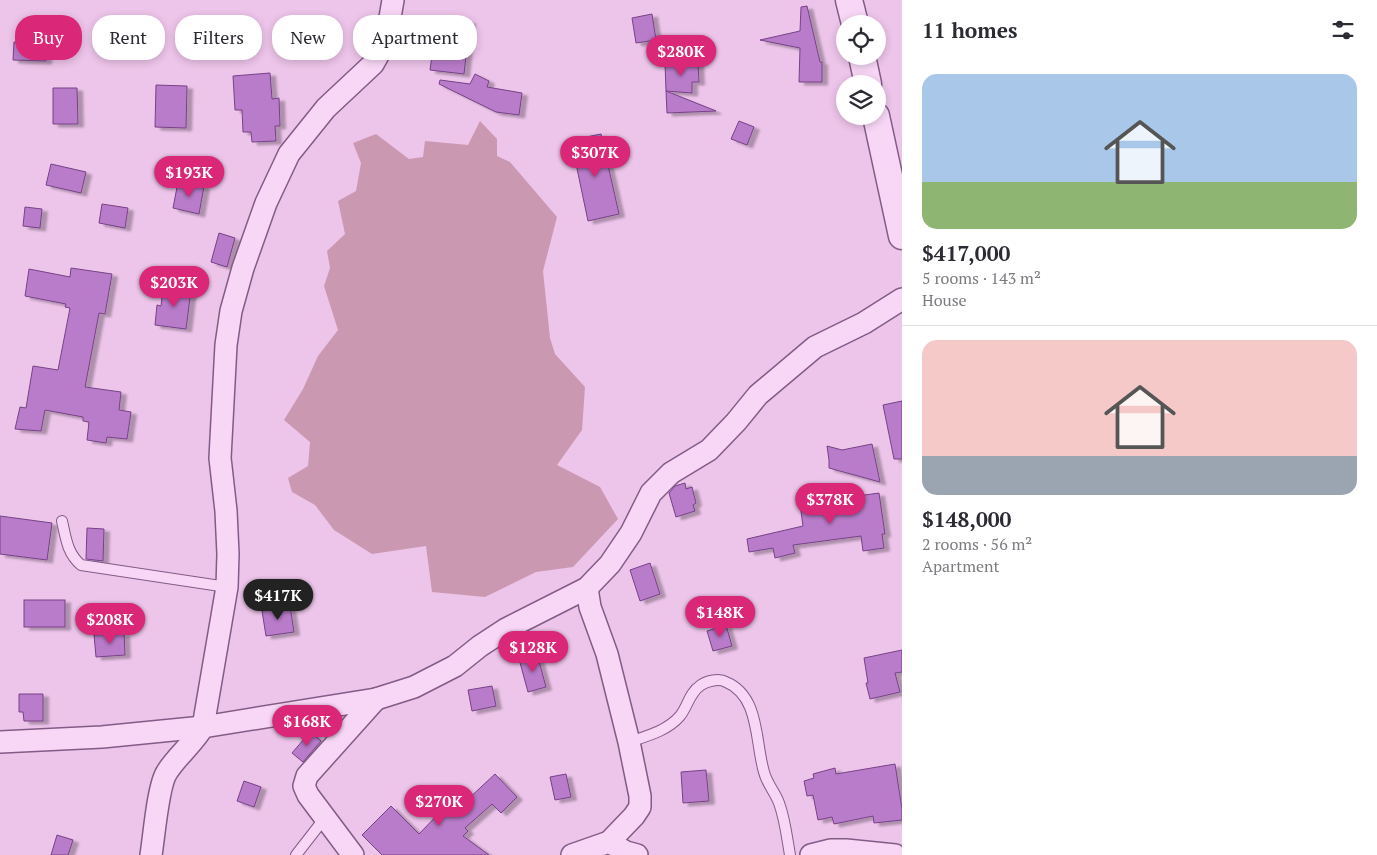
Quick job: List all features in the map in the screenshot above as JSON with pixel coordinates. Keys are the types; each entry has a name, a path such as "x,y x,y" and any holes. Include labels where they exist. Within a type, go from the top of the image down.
{"street":[{"path":"151,855 162,786 166,773 195,741 203,727 227,587 226,510 220,458 223,393 226,345 231,311 243,268 266,203 290,154 326,108 373,64 386,41 393,0"},
{"path":"849,0 853,15"},
{"path":"878,125 902,236"},
{"path":"0,742 102,737 203,727 376,699 414,687 456,666 480,646 506,629 587,588 610,564 631,534 651,493 671,474 709,450 736,422 758,395 816,347 864,323 902,298"},
{"path":"572,855 609,842 640,807 640,796 629,742 607,654 590,607 587,588"},
{"path":"353,855 324,819 304,786 307,776 376,699"},
{"path":"609,842 626,852 636,855"},
{"path":"810,855 831,850 846,850 895,855"}],"lane":[{"path":"62,521 69,552 81,565 227,587"},
{"path":"629,742 670,726 681,715 691,694 701,684 713,680 723,680 734,685 742,692 748,702 754,720 764,772 768,784 780,803 790,855"},
{"path":"296,855 324,819"}],"shaded area":[{"path":"480,121 497,139 497,156 510,162 557,217 543,271 550,338 555,354 585,387 582,430 557,465 600,487 618,519 573,567 536,572 485,597 432,592 426,546 372,554 334,530 315,505 292,492 288,478 308,466 310,442 284,420 303,389 318,356 338,330 324,286 330,268 327,251 345,234 338,201 356,191 361,163 353,143 376,134 409,159 423,157 425,141 468,145"}],"building":[{"path":"807,6 820,62 822,62 822,82 799,82 800,48 760,40 800,31 801,7"},
{"path":"652,14 656,40 636,43 632,18"},
{"path":"14,42 15,60 46,60 46,61 13,60"},
{"path":"431,60 466,60 464,74 430,70"},
{"path":"698,63 699,82 692,82 692,93 666,91 665,64"},
{"path":"270,73 272,99 279,98 280,126 275,126 276,141 252,142 251,132 243,132 242,110 235,110 233,76"},
{"path":"475,74 489,81 487,87 522,93 519,115 496,112 439,84 440,80 470,84"},
{"path":"156,85 187,86 186,128 155,127"},
{"path":"53,88 77,88 78,124 53,124"},
{"path":"666,91 716,111 667,113"},
{"path":"739,121 754,127 747,145 731,139"},
{"path":"601,134 619,214 588,221 571,140"},
{"path":"51,164 86,172 81,193 46,185"},
{"path":"178,182 204,186 199,214 173,208"},
{"path":"102,204 128,208 125,228 99,223"},
{"path":"25,207 42,209 40,228 23,226"},
{"path":"219,233 235,238 227,267 211,262"},
{"path":"71,268 112,274 105,314 99,313 85,387 121,392 119,410 131,412 127,439 107,437 106,443 87,440 89,422 83,421 83,417 45,410 41,431 15,429 20,407 26,408 33,366 58,370 70,308 65,307 66,304 25,296 29,269 70,277"},
{"path":"163,287 191,290 186,329 155,325 157,305 161,306"},
{"path":"902,401 902,459 894,459 883,405"},
{"path":"872,444 880,482 829,468 827,446 842,450"},
{"path":"685,483 686,489 692,487 696,503 693,505 695,511 676,517 669,493 675,486"},
{"path":"879,493 885,534 882,534 884,548 863,551 861,536 793,545 795,553 775,558 773,548 749,552 747,539 803,526 800,504"},
{"path":"0,516 52,523 47,560 0,554"},
{"path":"87,528 104,529 103,561 86,559"},
{"path":"650,563 660,594 640,601 630,570"},
{"path":"24,600 65,600 65,627 24,627"},
{"path":"290,606 294,632 266,636 262,611"},
{"path":"726,625 732,646 713,651 707,631"},
{"path":"124,633 125,655 96,657 94,635"},
{"path":"902,650 902,672 895,673 900,692 870,699 866,683 868,683 864,658"},
{"path":"537,654 546,687 528,692 519,659"},
{"path":"492,686 496,706 472,711 468,690"},
{"path":"19,694 43,694 43,721 24,721 23,712 19,712"},
{"path":"310,732 321,741 303,762 292,753"},
{"path":"895,764 902,820 874,823 873,816 834,824 832,817 818,820 813,795 807,796 804,781 814,778 813,774 835,768 836,774"},
{"path":"706,770 709,801 683,803 681,772"},
{"path":"495,774 517,797 501,813 492,804 465,828 468,831 463,836 489,855 382,855 362,835 391,806 419,834 444,808 451,815"},
{"path":"566,774 571,797 555,800 550,777"},
{"path":"244,781 261,787 254,807 237,801"},
{"path":"57,835 73,840 68,855 51,855"}]}
